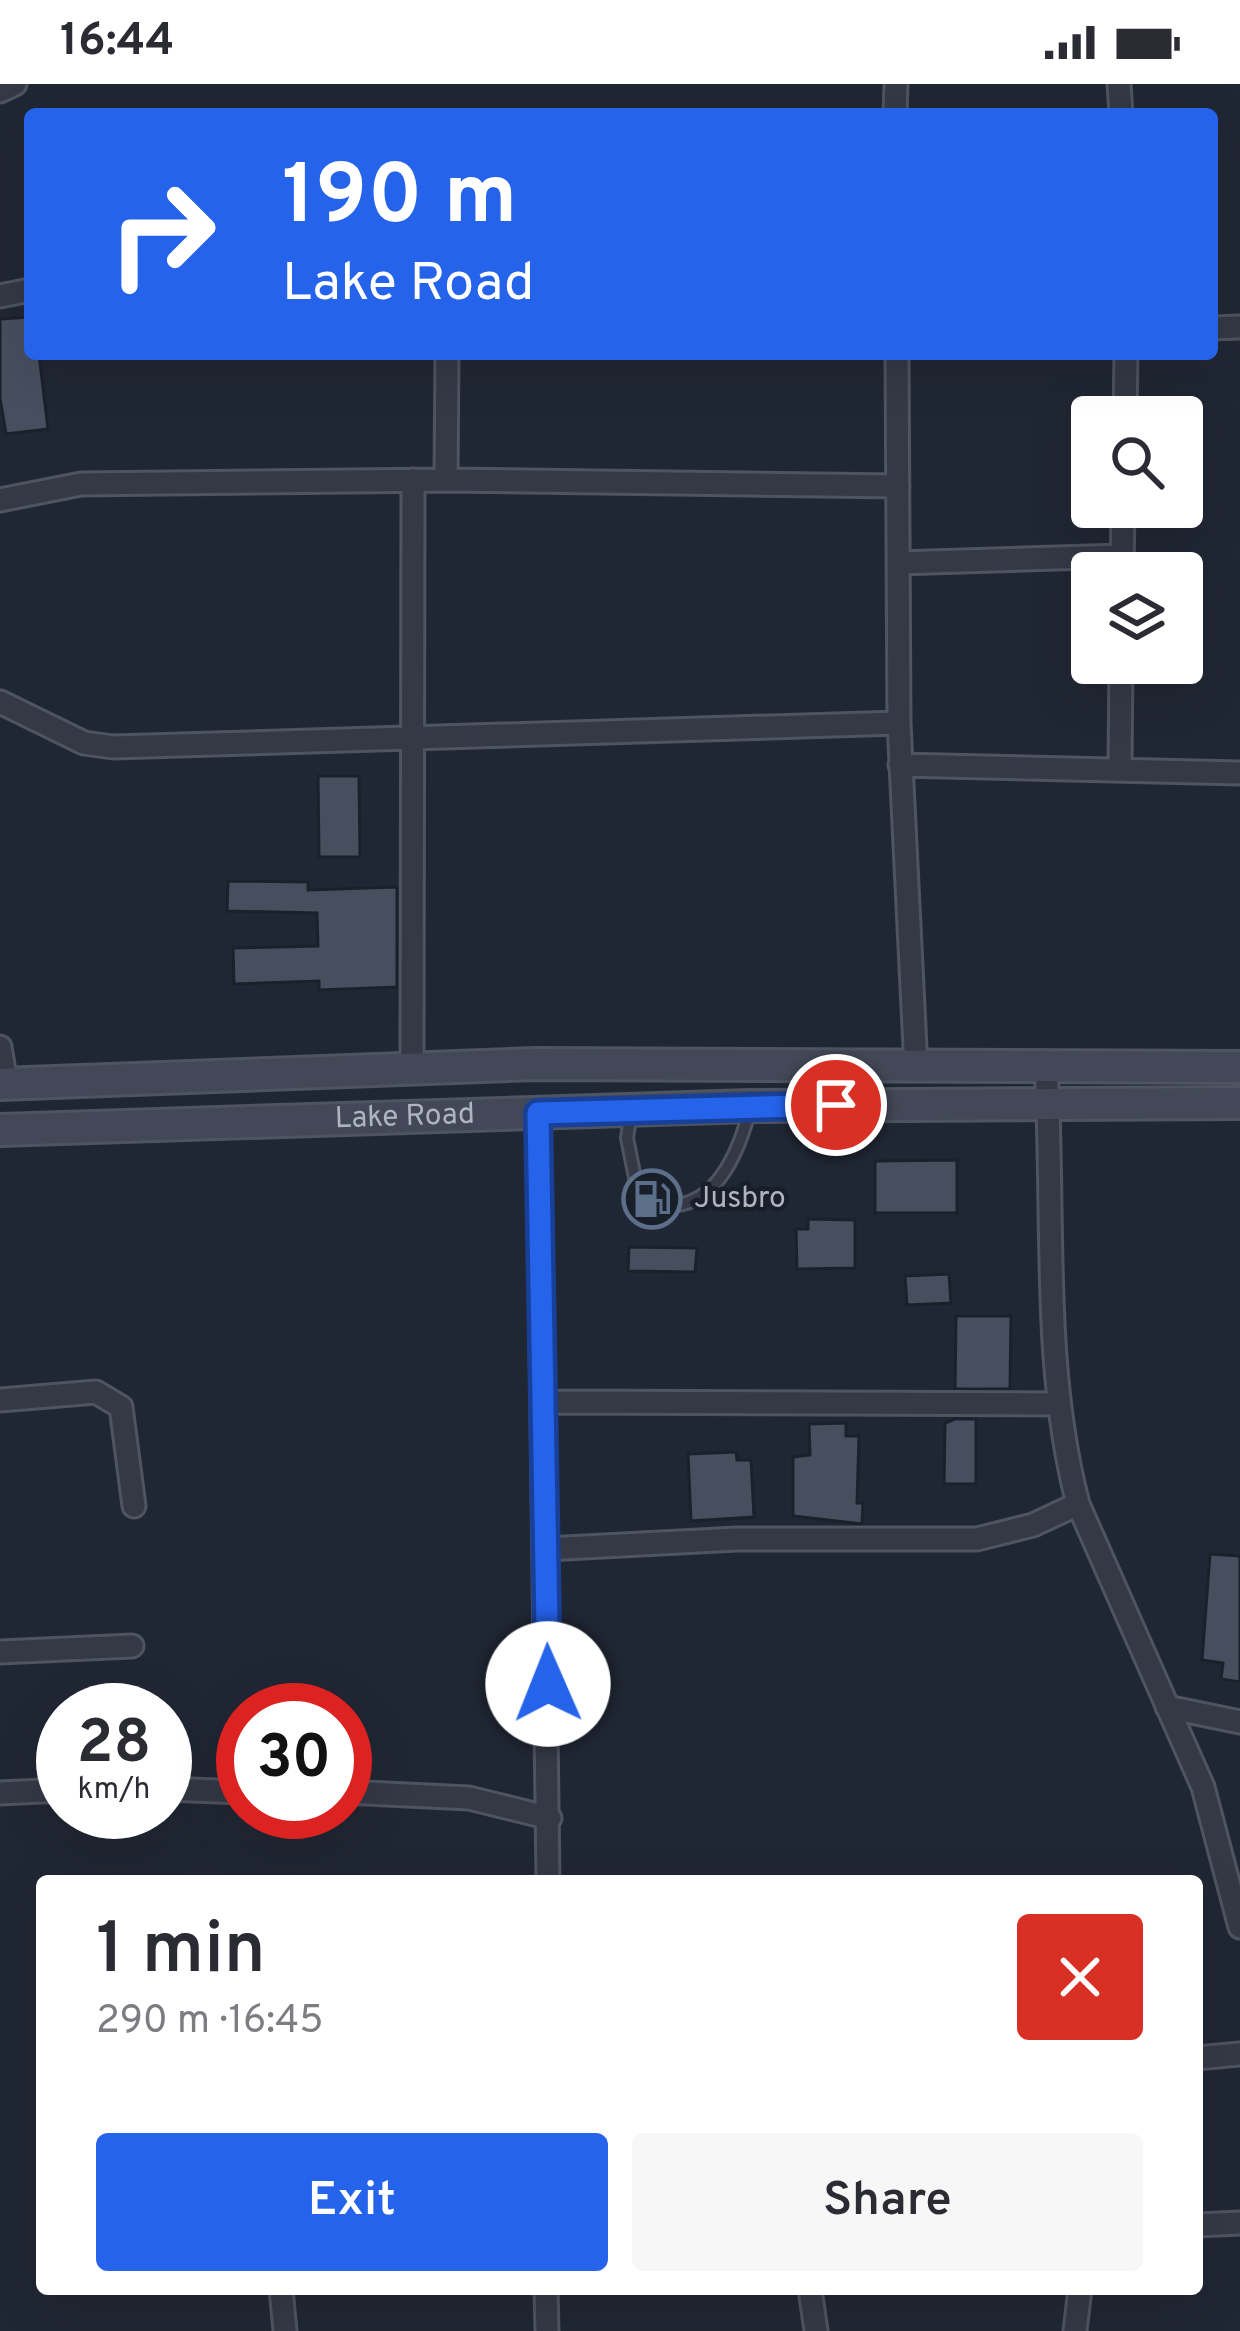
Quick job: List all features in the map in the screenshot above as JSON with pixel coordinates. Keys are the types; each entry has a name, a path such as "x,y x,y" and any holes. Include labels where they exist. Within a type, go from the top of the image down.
{"main road":[{"name":"Lake Road","path":"3,1083 412,1068 1240,1067"},
{"name":"Lake Road","path":"0,1130 750,1106 1240,1103"}],"street":[{"path":"0,91 15,84"},
{"path":"446,480 447,360"},
{"path":"897,360 900,764 916,1068"},
{"path":"1125,396 1126,360"},
{"path":"412,1068 413,480"},
{"path":"0,500 82,484 446,480 898,486"},
{"path":"898,563 1071,565"},
{"path":"1120,767 1121,684"},
{"path":"0,702 84,743 113,747 899,723"},
{"path":"900,764 1240,773"},
{"path":"0,1047 3,1083"},
{"path":"1046,1067 1058,1404 1078,1504 1203,1787 1240,1928"},
{"path":"538,1113 548,1875"},
{"path":"0,1400 69,1390 96,1392 121,1407 134,1506"},
{"path":"545,1402 1058,1404"},
{"path":"546,1549 737,1539 976,1538 1033,1525 1078,1504"},
{"path":"0,1652 132,1646"},
{"path":"1167,1708 1240,1721"},
{"path":"0,1793 36,1791"},
{"path":"372,1793 469,1798 550,1818"},
{"path":"1203,2057 1240,2054"},
{"path":"1203,2225 1240,2224"},
{"path":"282,2295 285,2331"},
{"path":"546,2295 547,2331"},
{"path":"811,2295 816,2331"},
{"path":"1075,2331 1079,2295"}],"lane":[{"path":"632,1109 627,1138 639,1198 671,1205 695,1202 724,1176 736,1155 750,1106"}],"building":[{"path":"24,317 24,360 40,360 48,429 6,434 0,398 0,319"},
{"path":"318,776 359,776 360,857 319,857"},
{"path":"228,881 308,882 308,890 397,887 397,987 319,990 319,981 234,984 233,948 318,946 317,913 227,911"},
{"path":"957,1160 957,1213 875,1213 875,1161"},
{"path":"808,1219 855,1220 855,1268 797,1269 796,1229 808,1229"},
{"path":"629,1247 697,1248 695,1272 628,1271"},
{"path":"949,1274 951,1303 907,1305 905,1276"},
{"path":"956,1316 1011,1316 1010,1389 955,1389"},
{"path":"976,1419 976,1484 944,1484 945,1423"},
{"path":"846,1423 846,1436 859,1436 857,1503 863,1503 862,1524 793,1516 793,1457 810,1455 809,1424"},
{"path":"736,1452 737,1460 751,1460 754,1517 691,1521 688,1454"},
{"path":"1210,1554 1240,1556 1240,1682 1221,1679 1223,1663 1202,1660"}],"place":[{"name":"Jusbro","path":"652,1199"}],"route":[{"path":"548,1684 538,1113 836,1105"}]}
